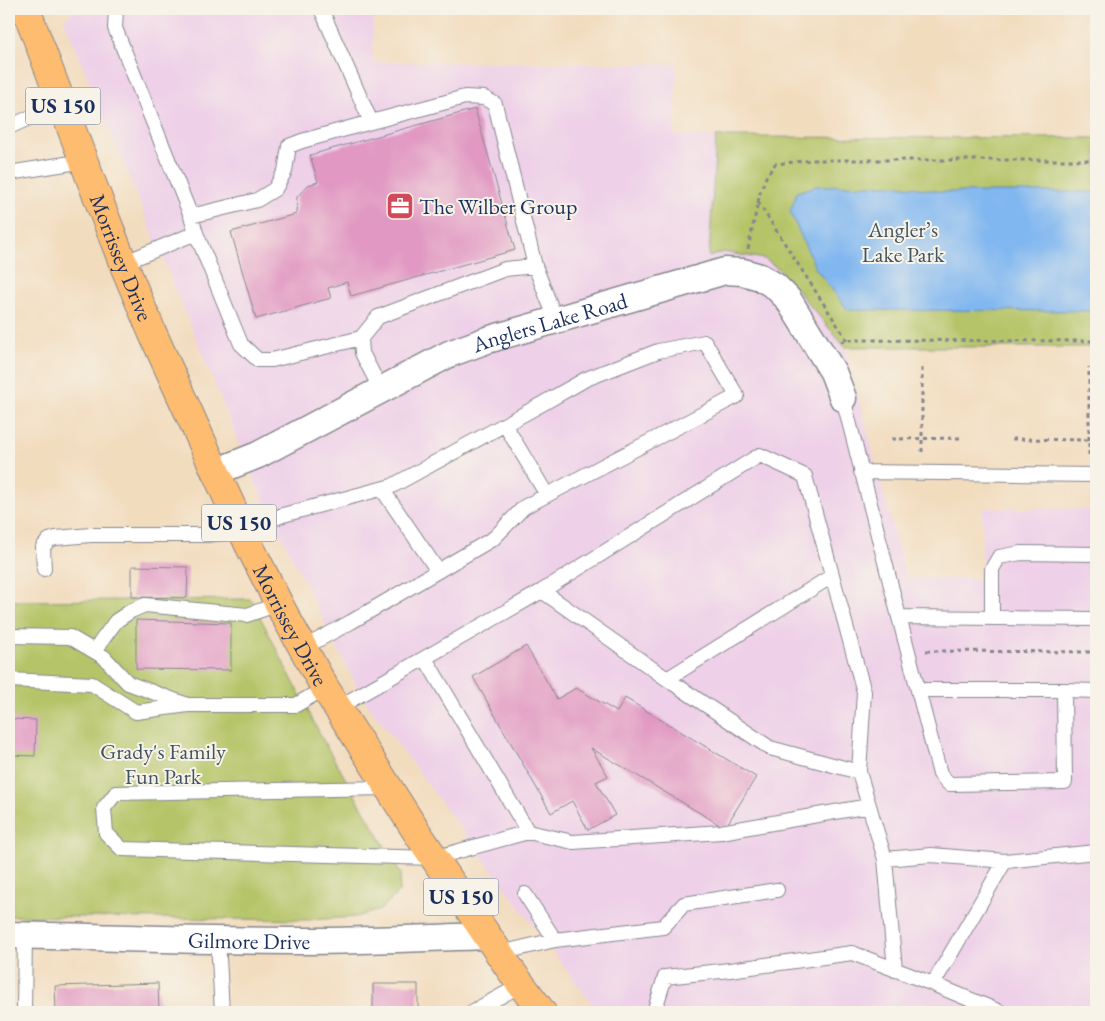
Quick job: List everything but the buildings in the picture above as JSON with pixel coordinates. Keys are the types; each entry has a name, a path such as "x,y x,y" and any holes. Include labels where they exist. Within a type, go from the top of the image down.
{"main road":[{"name":"Morrissey Drive","path":"26,9 123,263 152,332 242,531 279,604 331,698 434,858 521,985 542,1012"}],"street":[{"name":"Anglers Lake Road","path":"215,472 258,455 449,354 487,340 725,271 743,272 760,277 775,286 788,299 833,372 843,398"},
{"name":"Gilmore Drive","path":"17,935 494,944"}],"lane":[{"path":"116,9 115,28 191,216 240,344 258,360 272,360 361,338 378,317 505,269 535,266"},
{"path":"321,9 371,122"},
{"path":"191,216 257,200 275,188 285,171 289,146 465,97 484,98 495,104 535,266 556,320"},
{"path":"9,128 62,102"},
{"path":"9,173 84,162"},
{"path":"123,263 196,233"},
{"path":"361,338 362,354 381,390"},
{"path":"44,569 43,547 49,540 56,538 91,535 207,536 242,531 283,516 392,486 586,379 658,350 705,342 737,396 524,507 494,538 303,648"},
{"path":"843,398 940,774 949,784 1065,782 1064,690"},
{"path":"505,425 547,495"},
{"path":"9,680 92,684 136,712 188,705 296,705 331,698 425,658 542,592 760,455 804,476 864,692 859,772 885,859 895,970"},
{"path":"861,472 1092,475"},
{"path":"382,489 438,571"},
{"path":"992,618 992,569 999,557 1020,553 1096,554"},
{"path":"667,678 832,576"},
{"path":"542,592 770,748 859,772"},
{"path":"94,651 116,621 131,611 145,605 247,615 279,604"},
{"path":"899,617 1096,619"},
{"path":"9,636 70,637 104,657 128,683 188,705"},
{"path":"425,658 528,832"},
{"path":"918,690 1096,691"},
{"path":"389,788 116,793 104,808 106,833 122,849 434,858 528,832 573,842 721,832 869,806"},
{"path":"885,859 931,855 1005,861 1096,852"},
{"path":"933,984 1005,861"},
{"path":"494,944 555,940 663,927 684,904 777,890"},
{"path":"525,894 555,940"},
{"path":"17,935 24,1012"},
{"path":"218,940 222,1012"},
{"path":"654,1012 665,977 852,953 1000,1012"},
{"path":"472,1012 521,985"}],"path":[{"path":"743,272 758,201 766,177 775,164 842,159 1096,160"},
{"path":"758,201 847,340"},
{"path":"820,350 847,340 1096,341"},
{"path":"1089,367 1088,440 1092,475"},
{"path":"922,368 923,473"},
{"path":"892,439 964,438"},
{"path":"1012,440 1088,440"},
{"path":"908,651 1096,652"}],"shaded area":[{"path":"74,9 373,9 373,62 677,64 674,135 716,137 709,256 723,252 765,259 780,270 845,347 906,578 981,579 983,508 1096,509 1096,1012 598,1012 361,695 260,493 64,20"}],"green space":[{"name":"Angler’s Lake Park","path":"716,137 1096,138 1096,347 845,347 780,270 765,259 723,252 709,257"},
{"name":"Grady's Family Fun Park","path":"251,599 324,742 401,874 399,892 380,910 356,917 307,920 9,916 9,601"}],"water":[{"path":"899,185 943,192 1096,192 1096,311 848,310 816,269 790,212 797,192 816,186"}],"place":[{"name":"The Wilber Group","path":"400,206"}]}
